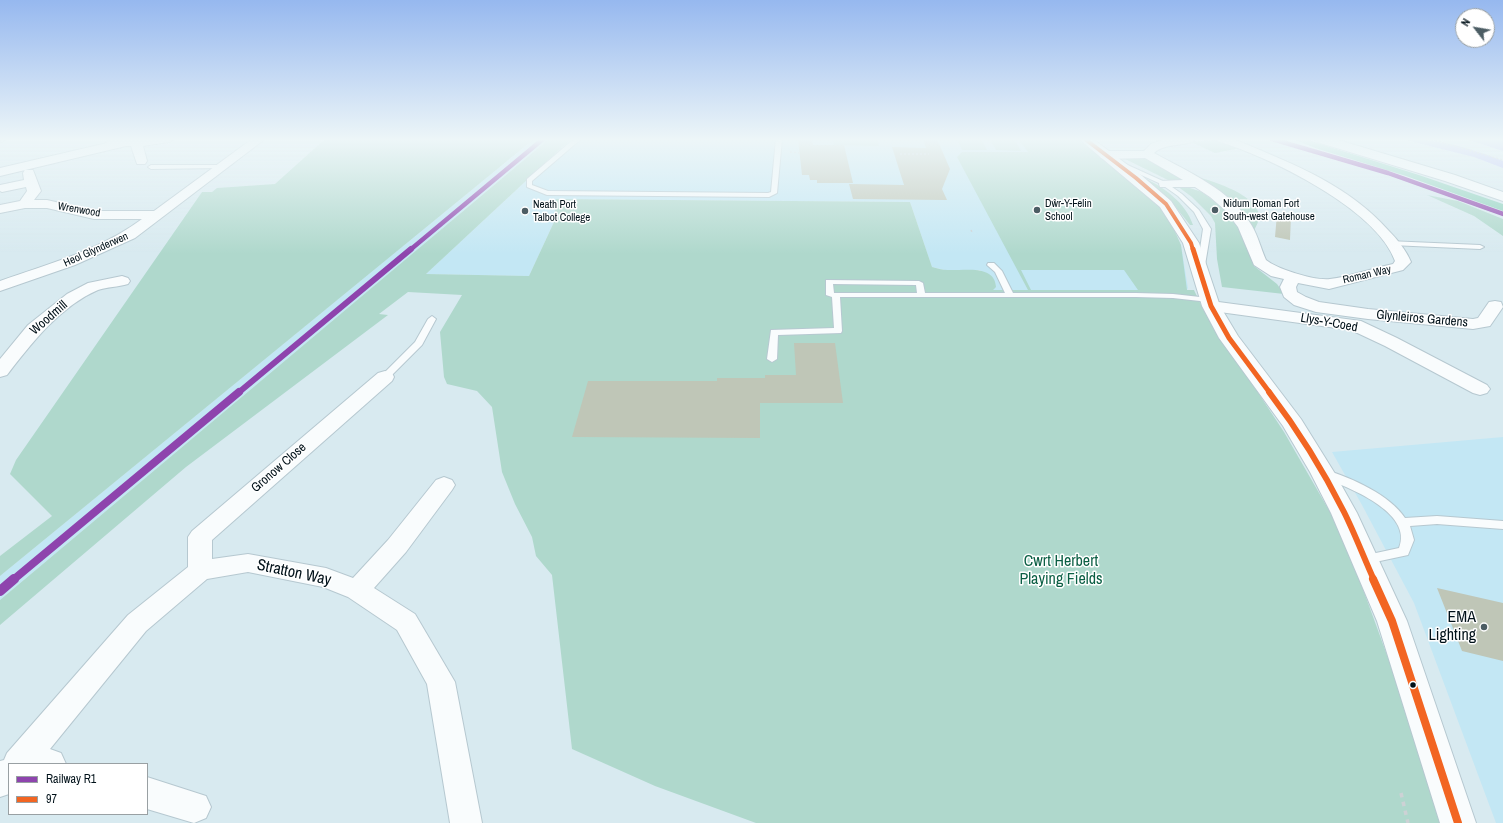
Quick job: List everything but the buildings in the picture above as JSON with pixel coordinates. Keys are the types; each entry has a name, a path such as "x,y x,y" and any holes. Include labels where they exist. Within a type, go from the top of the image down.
{"main road":[{"path":"1135,177 1166,204 1191,244 1210,303 1229,338 1293,424 1322,472 1344,513 1366,559 1392,621 1458,823"},
{"path":"1446,177 1503,197"},
{"path":"1463,177 1503,190"}],"street":[{"path":"2,188 30,177"},
{"path":"25,204 34,191 31,177"},
{"name":"Heol Glynderwen","path":"0,286 70,262 130,235 207,177"},
{"name":"Roman Way","path":"1188,177 1215,194 1230,207 1246,226 1259,262 1277,273 1293,278 1329,284 1398,267 1403,262 1400,254 1376,224 1350,201 1326,184 1311,177"},
{"path":"1165,184 1198,183"},
{"name":"Wrenwood","path":"0,208 25,204 46,204 94,215 158,215"},
{"name":"Glynleiros Gardens","path":"1293,278 1288,287 1290,294 1300,301 1316,307 1473,324 1484,322 1495,306"},
{"name":"Woodmill","path":"4,363 34,329 90,283 122,281"},
{"name":"Llys-Y-Coed","path":"1210,303 1355,325 1391,342 1480,389"},
{"name":"Gronow Close","path":"200,572 200,537 385,377"},
{"path":"357,590 397,546 444,485"},
{"name":"Stratton Way","path":"26,763 137,623 200,572 248,563 326,578 357,590 406,622 441,682 466,823"},
{"path":"148,793 196,807"}],"lane":[{"path":"532,177 529,180 529,186 547,193 769,195 774,194 776,177"},
{"path":"1152,177 1165,184 1180,195 1197,211 1207,229 1201,272"},
{"path":"1391,243 1480,248"},
{"path":"991,265 998,271 1010,295"},
{"path":"922,295 919,283 829,282 830,295 836,295 922,295 1136,295 1174,296 1210,303"},
{"path":"772,359 774,332 838,331 836,295"},
{"path":"385,377 419,343 432,319"},
{"path":"1322,472 1368,493 1388,507 1403,522 1409,538 1404,552 1366,559"},
{"path":"1403,522 1437,520 1503,525"}],"path":[{"path":"1401,793 1408,823"}],"shaded area":[{"path":"487,177 503,177 0,600 0,576"},
{"name":"Dŵr-Y-Felin School","path":"530,177 1127,177 1181,245 1188,288 1187,290 993,290 980,270 945,270 932,267 910,202 557,199 554,222 529,276 426,274"},
{"path":"1503,437 1503,823 1496,823 1414,603 1332,452"}],"green space":[{"path":"282,177 487,177 0,576 0,556 52,516 10,474 16,460 202,192 212,192 217,188 275,184"},
{"name":"Cwrt Herbert Playing Fields","path":"503,177 530,177 426,274 529,276 554,222 556,199 910,202 932,267 946,270 977,270 984,272 990,275 994,280 996,287 993,290 1028,290 968,177 1126,177 1152,198 1169,218 1181,245 1187,290 1194,290 1203,309 1284,432 1330,512 1352,559 1403,699 1440,823 756,823 655,786 572,749 552,575 536,556 532,537 515,504 502,472 492,407 477,391 447,384 444,377 440,332 462,295 408,292 379,314 388,315 186,467 0,625 0,600","holes":["1021,270 1124,270 1138,290 1031,290"]},
{"path":"1163,177 1183,177 1180,182 1170,181"},
{"path":"1194,177 1219,184 1240,193 1248,199 1255,206 1259,214 1254,231 1241,212 1218,192"},
{"path":"1410,177 1426,177 1503,204 1503,211"},
{"path":"1144,178 1159,186 1180,203 1190,217 1193,225 1190,225 1174,205"},
{"path":"1177,186 1187,187 1202,192 1228,212 1237,225 1254,266 1277,284 1284,294 1222,287 1217,259 1215,223 1211,216 1192,197"},
{"path":"1427,195 1458,201 1503,219 1503,236 1474,216"}],"railway":[{"path":"1400,177 1503,214"}],"rail line":[{"name":"R1","path":"0,591 497,177"},
{"name":"R1","path":"1400,177 1503,214"}],"transit line":[{"name":"97","path":"1135,177 1166,204 1191,243 1211,306 1229,338 1293,424 1322,472 1344,513 1392,621 1458,823"}],"place":[{"name":"Dŵr-Y-Felin School","path":"1037,210"},
{"name":"Nidum Roman Fort South-west Gatehouse","path":"1215,210"},
{"name":"Neath Port Talbot College","path":"525,211"},
{"name":"EMA Lighting","path":"1484,627"}]}
